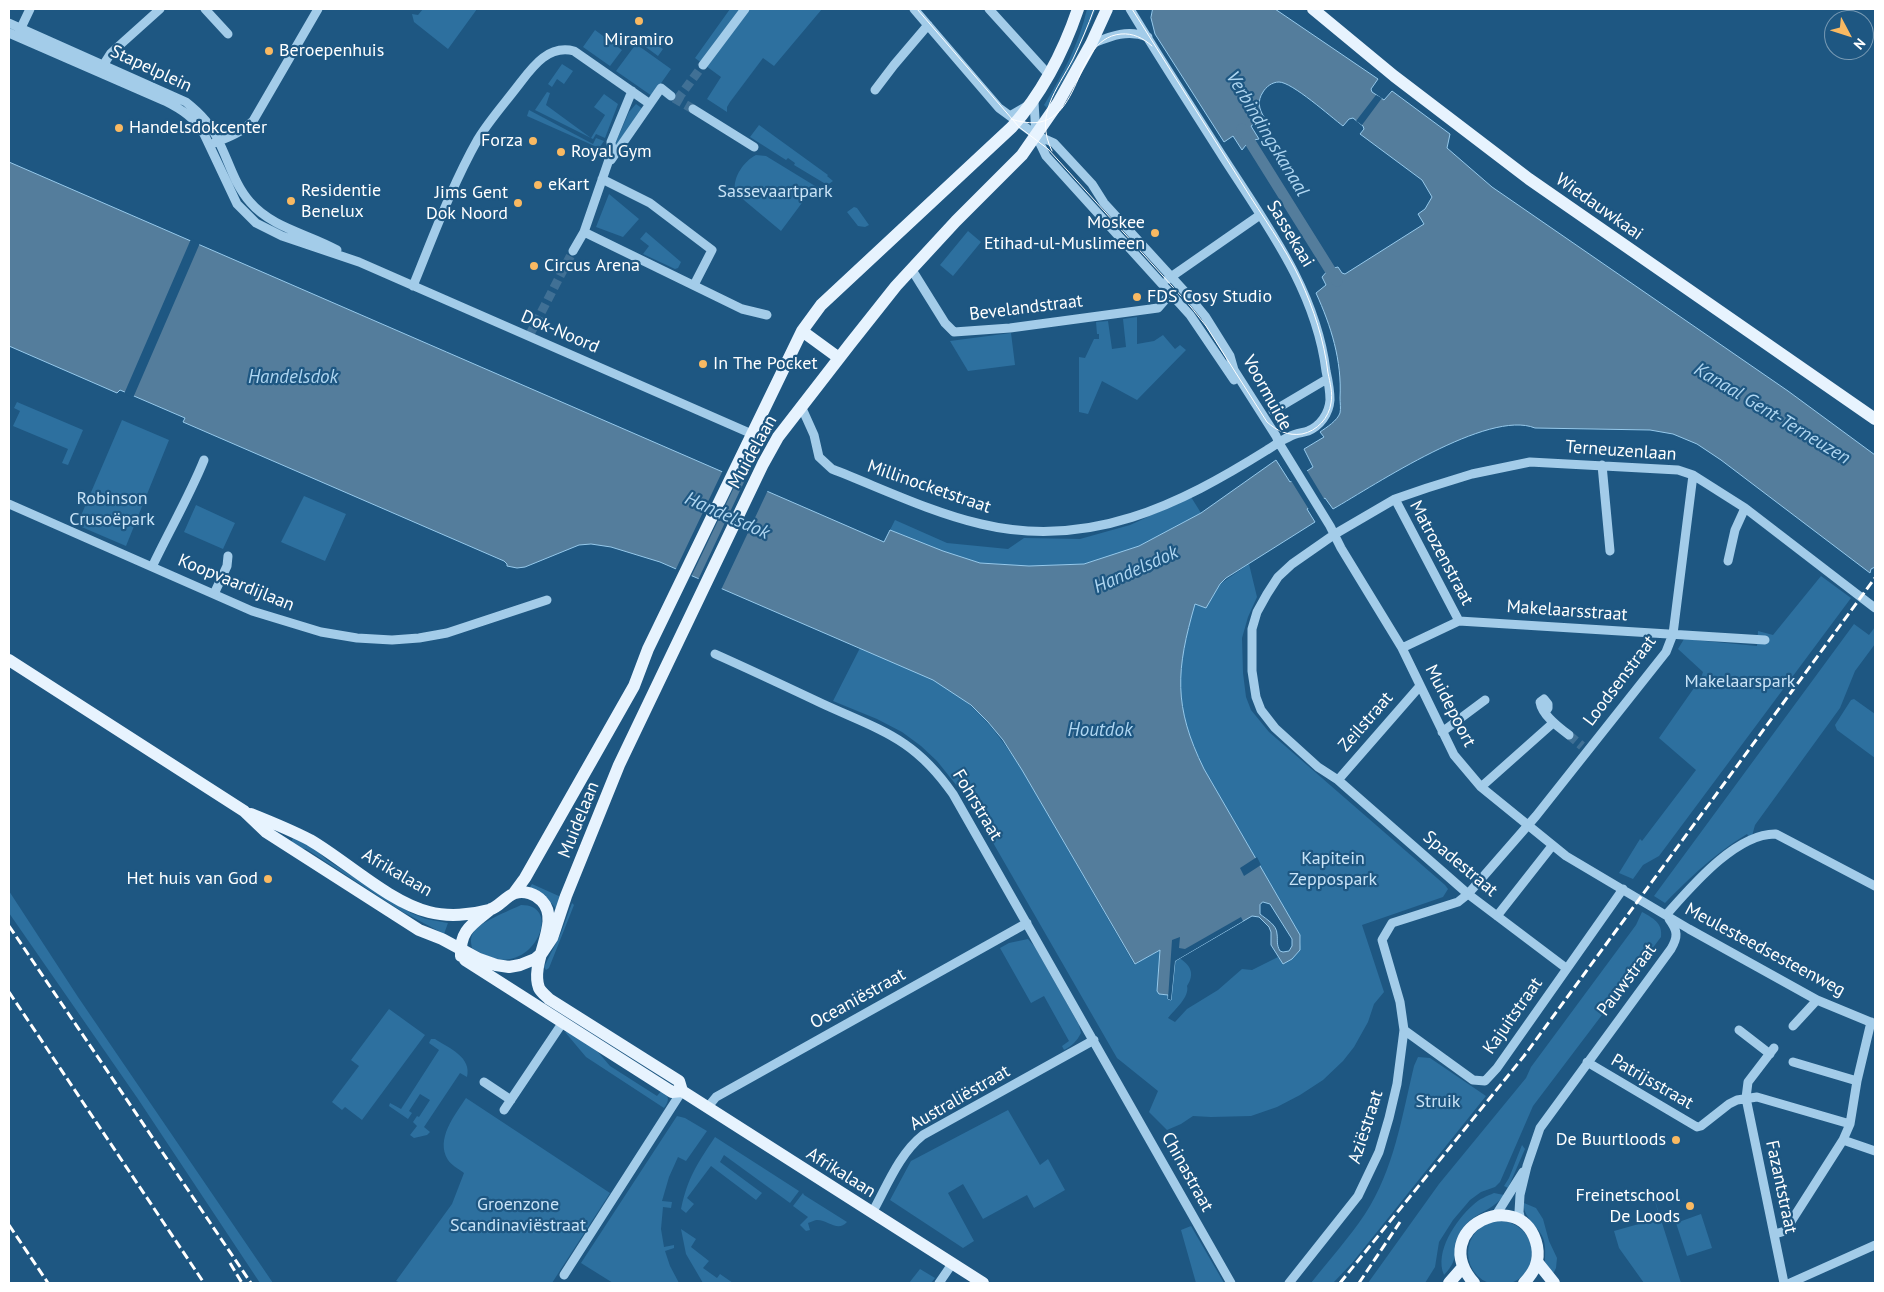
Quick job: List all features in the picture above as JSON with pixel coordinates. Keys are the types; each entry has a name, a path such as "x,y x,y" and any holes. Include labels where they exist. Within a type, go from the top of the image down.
{"main road":[{"name":"Muidelaan","path":"514,893 525,878 634,686 648,649 802,331 828,299 1013,118 1034,102 1065,45 1078,9"},
{"name":"Muidelaan","path":"542,953 552,938 570,888 620,765 778,436 896,286 956,221 1022,155 1058,103 1091,44 1107,9"},
{"name":"Wiedauwkaai","path":"1313,9 1394,76 1529,179 1875,418"},
{"path":"802,331 839,358"},
{"name":"Afrikalaan","path":"9,660 244,811 310,840 411,906 430,913 454,915 491,909 514,893 528,892 536,896 543,901 547,908 549,920 536,974 539,990 549,999 679,1081 682,1092"},
{"name":"Afrikalaan","path":"244,811 266,832 376,903 461,954 672,1092 682,1092 983,1283"},
{"path":"461,954 462,938 467,929 491,909"},
{"name":"Afrikalaan","path":"461,954 509,967 535,959 542,953"},
{"path":"1474,1283 1463,1267 1461,1246 1471,1227 1479,1221 1496,1215 1511,1216 1530,1229 1535,1240 1538,1263 1554,1283"},
{"path":"1524,1283 1538,1263"},
{"path":"1449,1283 1463,1267"}],"street":[{"path":"16,33 30,9"},
{"path":"104,64 111,53 160,9"},
{"path":"205,9 228,34"},
{"path":"215,143 244,130 253,121 318,9"},
{"path":"703,66 745,9"},
{"path":"914,9 998,106 1036,135"},
{"path":"989,9 1049,75"},
{"name":"Sassekaai","path":"1130,9 1260,215 1296,276 1313,313 1322,346 1330,400 1325,417 1314,427 1289,436 1280,445"},
{"name":"Stapelplein","path":"9,23 16,33 104,64 186,102 205,119 236,204 250,219"},
{"path":"875,90 928,25"},
{"path":"1091,44 1120,33 1148,37"},
{"name":"Stapelplein","path":"55,48 183,111 215,143 240,190 258,210"},
{"path":"413,286 453,190 479,138 537,62 556,50 566,49 574,51 650,104"},
{"path":"606,167 661,88 671,96"},
{"path":"573,251 584,232 612,151 611,142 632,91"},
{"path":"1034,102 1036,135"},
{"path":"693,109 754,147"},
{"name":"Voormuide","path":"1036,135 1054,143 1092,184 1104,203 1205,316 1230,356 1234,370 1280,445"},
{"name":"Voormuide","path":"1036,135 1046,156 1163,284 1200,328 1272,438 1280,445"},
{"path":"602,179 650,203 712,250 694,285"},
{"name":"Dok-Noord","path":"258,210 279,224 329,246 355,260 752,434"},
{"path":"1163,284 1171,276 1260,215"},
{"name":"Dok-Noord","path":"250,219 282,236 355,260"},
{"path":"584,232 742,309 767,315"},
{"name":"Bevelandstraat","path":"912,270 945,322 954,332 1010,328 1158,308 1171,293"},
{"path":"1272,411 1328,379"},
{"name":"Millinocketstraat","path":"802,406 816,443 819,457 832,468 942,512 982,525 1026,531 1064,531 1099,526 1139,516 1197,491 1280,445"},
{"name":"Muidepoort","path":"1280,445 1402,648 1454,755 1481,786 1552,846 1666,915"},
{"path":"152,567 188,497 204,460"},
{"name":"Terneuzenlaan","path":"1335,534 1395,500 1427,488 1472,474 1530,462 1678,470 1693,475 1745,508 1875,608"},
{"path":"1602,465 1610,551"},
{"name":"Loodsenstraat","path":"1468,894 1528,825 1585,748 1666,652 1673,634 1693,475"},
{"name":"Matrozenstraat","path":"1395,500 1459,621"},
{"name":"Koopvaardijlaan","path":"9,504 252,611 321,632 357,638 392,640 447,633 547,600"},
{"path":"1728,561 1735,530 1745,508"},
{"name":"Spadestraat","path":"1335,534 1292,564 1278,578 1257,612 1252,629 1251,650 1253,680 1261,710 1275,728 1329,776 1338,780 1468,894 1566,968"},
{"path":"214,594 227,566 228,556"},
{"name":"Makelaarsstraat","path":"1402,648 1459,621 1765,640"},
{"name":"Fohrstraat","path":"715,654 897,737 920,755 941,776 1115,1076"},
{"name":"Zeilstraat","path":"1338,780 1420,686"},
{"path":"1442,732 1485,700"},
{"path":"1545,712 1553,723 1569,735"},
{"path":"1481,786 1553,723"},
{"path":"1666,915 1689,889 1718,862 1745,843 1768,834 1776,834 1875,886"},
{"path":"1497,916 1552,846"},
{"name":"Kajuitstraat","path":"1404,1030 1472,1080 1485,1081 1497,1068 1623,890"},
{"name":"Aziëstraat","path":"1288,1283 1358,1196 1379,1152 1390,1118 1397,1084 1404,1030 1400,1002 1382,940 1392,922 1458,902 1468,894"},
{"name":"Meulesteedsesteenweg","path":"1666,915 1817,1000 1873,1023"},
{"name":"Pauwstraat","path":"1527,1166 1540,1128 1677,940 1677,930 1666,915"},
{"name":"Oceaniëstraat","path":"707,1108 716,1097 1027,923"},
{"path":"1793,1026 1817,1000"},
{"path":"504,1110 563,1022"},
{"path":"1775,1234 1784,1231 1843,1140 1850,1124 1857,1081 1873,1023"},
{"path":"1739,1030 1772,1051 1748,1082 1746,1098 1757,1097 1850,1124"},
{"name":"Australiëstraat","path":"872,1213 905,1153 923,1135 1094,1040"},
{"name":"Patrijsstraat","path":"1587,1062 1697,1127 1701,1126 1729,1104 1746,1098"},
{"path":"1793,1062 1857,1081"},
{"name":"Chinastraat","path":"1115,1076 1231,1283"},
{"path":"484,1082 511,1100"},
{"path":"564,1275 682,1092"},
{"name":"Fazantstraat","path":"1746,1098 1784,1283"},
{"path":"1843,1140 1875,1151"},
{"path":"1496,1215 1527,1166"},
{"path":"1521,1222 1519,1212 1520,1199 1527,1166"},
{"path":"1790,1283 1875,1245"},
{"path":"939,1283 952,1264"}],"green space":[{"path":"423,9 477,9 448,49 414,22 412,14 418,15"},
{"path":"730,9 822,9 774,66 763,58 730,102 727,112 707,99 721,77 695,58"},
{"path":"1087,9 1096,9 1073,63 1047,108 1044,105 1070,59"},
{"path":"595,30 622,50 610,66 583,47"},
{"path":"644,36 663,49 658,56 639,42"},
{"path":"636,44 671,69 652,96 616,71"},
{"path":"562,64 573,71 564,84 557,79 552,87 548,84"},
{"path":"547,92 550,93 546,105 591,138 535,110"},
{"path":"604,94 618,104 605,138 596,134 593,139 591,138 605,115 594,107"},
{"path":"636,104 643,109 612,151 629,112"},
{"path":"529,110 593,144 596,138 604,141 599,148 527,116"},
{"path":"759,125 828,175 833,181 826,186 794,165 795,163 788,158 786,160 750,137"},
{"name":"Sassevaartpark","path":"756,155 766,156 820,189 810,192 781,231 745,201 735,190 740,170 747,161"},
{"path":"609,194 639,219 623,237 596,227"},
{"path":"854,207 857,208 869,225 865,227 858,226 847,212"},
{"path":"968,231 981,242 953,276 940,265"},
{"path":"646,232 681,262 678,268 675,269 643,254 649,246 640,239"},
{"path":"1137,317 1137,344 1154,341 1163,335 1175,349 1180,345 1186,350 1137,400 1102,381 1088,414 1079,412 1079,357 1085,358 1094,339 1099,339 1096,322 1108,321 1112,349 1126,347 1123,319"},
{"path":"1011,333 1015,365 968,371 950,341"},
{"path":"17,402 83,430 68,465 62,463 68,449 13,426 20,411 14,408"},
{"name":"Robinson Crusoëpark","path":"122,420 169,440 126,546 77,525"},
{"path":"304,496 346,514 325,561 281,542"},
{"path":"1191,497 1201,513 1139,546 1084,564 1029,566 980,563 890,530 895,520 947,543 1008,549 1024,538 1080,539 1130,525"},
{"path":"196,505 235,523 223,549 184,532"},
{"name":"Kapitein Zeppospark","path":"1249,564 1257,597 1248,617 1242,638 1246,697 1251,710 1269,732 1448,889 1443,897 1362,925 1384,992 1374,1004 1368,1022 1354,1047 1343,1061 1323,1080 1277,1107 1251,1116 1193,1116 1167,1130 1149,1112 1158,1091 1117,1058 969,801 937,761 902,732 877,719 833,701 860,648 933,680 972,707 993,729 1022,770 1134,964 1160,950 1157,991 1159,994 1168,995 1171,999 1175,961 1179,958 1189,967 1191,978 1187,986 1186,995 1168,1018 1175,1022 1187,1009 1218,990 1242,969 1252,970 1278,957 1283,964 1294,956 1299,949 1301,941 1300,935 1204,769 1187,726 1183,706 1181,668 1195,604 1206,608 1220,584"},
{"name":"Makelaarspark","path":"1821,576 1851,598 1659,856 1643,865 1633,879 1619,873 1640,839 1642,841 1696,770 1659,738 1701,678 1703,672 1678,649 1684,639 1757,646 1758,631 1773,635"},
{"path":"1854,624 1869,635 1875,627 1875,644 1855,671 1840,708 1755,825 1752,836 1749,837 1747,834 1713,858 1665,903 1654,896"},
{"path":"1854,699 1875,714 1875,758 1837,730 1835,725 1851,700"},
{"path":"294,836 314,848 327,860 411,913 426,919 448,923 444,934 403,912 306,849 294,847 290,844"},
{"path":"532,884 561,897 556,909 545,895 530,887"},
{"path":"9,891 78,997 273,1283 260,1283 138,1099 9,913"},
{"path":"572,903 574,905 549,968 546,970 544,967 561,933"},
{"path":"521,905 533,908 540,915 542,924 539,935 533,945 523,954 511,959 497,959 484,955 472,948 471,937 476,929"},
{"path":"1642,912 1659,925 1661,937 1533,1106 1500,1182 1495,1187 1481,1192 1470,1200 1453,1220 1439,1242 1435,1267 1425,1283 1368,1283 1439,1184 1526,1078 1531,1067 1636,925"},
{"path":"1028,939 1035,947 1079,1025 1081,1033 1074,1043 1064,1050 1062,1046 1069,1041 1044,996 1031,1003 1000,948 1009,943"},
{"path":"389,1009 425,1035 362,1120 345,1107 342,1110 332,1102 359,1066 351,1060"},
{"path":"570,1031 592,1045 610,1066 657,1096 662,1090 668,1098 664,1108 586,1057 565,1032"},
{"path":"431,1039 435,1039 447,1046 463,1059 468,1070 467,1077 460,1073 424,1127 430,1132 427,1135 414,1138 410,1135 417,1126 413,1122 417,1116 419,1117 430,1100 420,1094 409,1111 412,1113 408,1119 389,1106 390,1103 401,1109 439,1050 429,1043"},
{"name":"Struik","path":"1418,1057 1430,1058 1486,1096 1352,1263 1333,1283 1311,1283 1352,1232 1375,1197 1396,1142 1414,1066"},
{"name":"Groenzone Scandinaviëstraat","path":"466,1098 610,1193 552,1283 401,1283 396,1281 452,1204 464,1173 448,1160 444,1144 448,1128"},
{"path":"1008,1110 1040,1165 1048,1159 1065,1190 1034,1208 1027,1195 983,1219 963,1184 948,1193 974,1241 963,1248 890,1200 911,1161"},
{"path":"677,1116 685,1118 707,1131 686,1161 678,1157 669,1177 662,1201 672,1202 671,1208 663,1207 661,1229 664,1247 674,1245 674,1248 665,1251 679,1283 613,1283 581,1263"},
{"path":"715,1137 799,1191 790,1203 724,1155 720,1162 762,1193 756,1200 711,1166 687,1198 694,1204 686,1213 681,1209 694,1171"},
{"path":"1522,1145 1525,1149 1508,1188 1504,1186"},
{"path":"1651,1188 1681,1283 1644,1283 1619,1248 1614,1231 1660,1218"},
{"path":"803,1193 847,1222 836,1226 815,1220 808,1223 810,1230 806,1231 800,1225 808,1217 793,1206"},
{"path":"1494,1193 1504,1195 1494,1205 1467,1223 1462,1229 1457,1241 1453,1263 1444,1275 1442,1256 1448,1237 1466,1211 1475,1203"},
{"path":"1524,1203 1536,1208 1543,1219 1549,1241 1557,1258 1553,1274 1545,1262 1545,1247 1541,1233 1525,1213"},
{"path":"1701,1214 1712,1248 1687,1256 1676,1223"},
{"path":"1494,1221 1506,1221 1523,1230 1530,1241 1532,1253 1530,1265 1523,1276 1506,1285 1494,1285 1482,1280 1473,1271 1468,1259 1468,1247 1473,1235 1482,1226"},
{"path":"1191,1226 1224,1283 1196,1283 1181,1230"},
{"path":"681,1229 696,1239 691,1247 709,1261 703,1268 717,1278 720,1274 733,1283 703,1283 686,1254"},
{"path":"920,1269 935,1278 931,1283 909,1283"}],"water":[{"path":"1153,9 1275,9 1378,79 1371,89 1372,92 1384,100 1392,91 1450,134 1447,148 1492,187 1788,391 1875,455 1875,567 1871,569 1870,573 1721,460 1697,444 1673,434 1650,430 1535,428 1515,425 1490,429 1432,452 1333,509 1325,498 1307,509 1315,522 1226,578 1220,584 1206,608 1195,604 1181,669 1183,707 1194,747 1204,769 1300,935 1300,950 1292,959 1283,964 1271,945 1269,927 1259,917 1252,916 1175,961 1171,1000 1168,999 1168,995 1159,994 1157,991 1160,950 1135,964 1003,740 971,705 933,680 660,562 611,547 591,544 579,545 525,567 507,566 504,561 183,422 185,418 120,390 117,393 9,346 9,162 884,542 890,530 980,563 1029,566 1084,564 1139,546 1201,513 1276,460 1290,482 1313,467 1304,449 1324,437 1320,432 1337,419 1340,413 1340,384 1337,357 1331,331 1316,293 1326,285 1322,277 1329,269 1338,267 1345,274 1424,224 1418,214 1425,209 1432,197 1422,180 1360,134 1364,129 1363,126 1353,118 1349,119 1343,126 1302,94 1279,82 1266,88 1261,95 1259,105 1264,117 1251,126 1259,139 1249,141 1242,150 1233,136 1224,142 1155,34 1151,18","holes":["1263,902 1270,904 1292,939 1292,946 1289,951 1280,951 1277,931 1271,922 1260,914 1260,905"]}],"pier":[{"path":"1376,95 1382,98 1362,125 1356,121"},
{"path":"191,239 200,243 133,398 124,394"},
{"path":"1277,458 1291,479 1306,469 1329,507 1325,501 1310,510 1313,516"},
{"path":"723,470 739,477 691,577 675,571"},
{"path":"745,480 768,490 721,590 698,580"},
{"path":"1257,857 1261,865 1244,876 1240,868"},
{"path":"1241,917 1243,921 1175,961 1171,1000 1168,999 1172,940 1180,937 1179,948 1185,949"}],"waterway":[{"name":"Verbindingskanaal","path":"1242,129 1337,281"}],"tunnel":[{"path":"677,100 703,65"},
{"path":"674,98 693,109"},
{"path":"529,336 573,251"},
{"path":"1569,735 1582,746"}],"tram line":[{"path":"917,9 1019,127 1048,149 1191,307 1206,326 1267,422 1287,433 1302,434 1313,430 1328,414 1332,396 1321,337 1305,291 1280,243 1132,9"},
{"path":"1052,151 1045,126 1050,103 1073,59 1094,9"},
{"path":"1011,119 1035,123 1053,117 1065,104 1092,53 1104,40 1121,34 1130,34 1141,38 1152,46"}],"railway":[{"path":"1340,1283 1524,1056 1875,578"},
{"path":"9,926 251,1283"},
{"path":"9,992 204,1283"},
{"path":"1359,1283 1400,1222"},
{"path":"9,1225 48,1283"},
{"path":"230,1263 242,1283"}],"place":[{"name":"Miramiro","path":"639,21"},
{"name":"Beroepenhuis","path":"269,51"},
{"name":"Handelsdokcenter","path":"119,128"},
{"name":"Forza","path":"533,141"},
{"name":"Royal Gym","path":"561,152"},
{"name":"eKart","path":"538,185"},
{"name":"Residentie Benelux","path":"291,201"},
{"name":"Jims Gent Dok Noord","path":"518,203"},
{"name":"Moskee Etihad-ul-Muslimeen","path":"1155,233"},
{"name":"Circus Arena","path":"534,266"},
{"name":"FDS Cosy Studio","path":"1137,297"},
{"name":"In The Pocket","path":"703,364"},
{"name":"Het huis van God","path":"268,879"},
{"name":"De Buurtloods","path":"1676,1140"},
{"name":"Freinetschool De Loods","path":"1690,1206"}],"water label":[{"name":"Handelsdok","path":"293,378"},
{"name":"Kanaal Gent-Terneuzen","path":"1772,414"},
{"name":"Handelsdok","path":"727,516"},
{"name":"Handelsdok","path":"1136,570"},
{"name":"Houtdok","path":"1100,731"}]}
